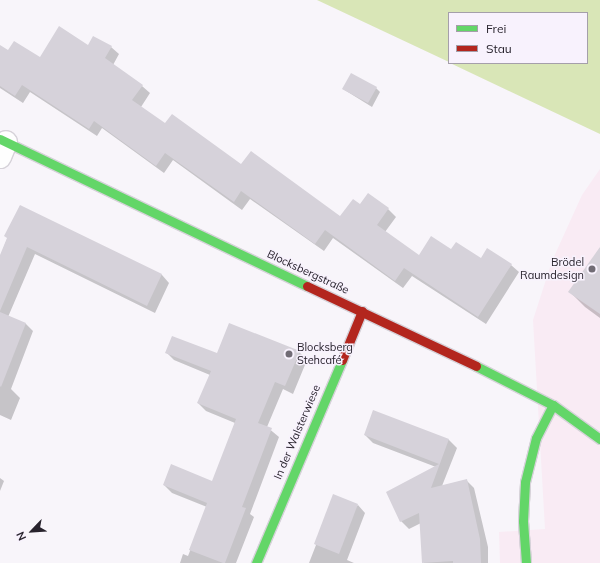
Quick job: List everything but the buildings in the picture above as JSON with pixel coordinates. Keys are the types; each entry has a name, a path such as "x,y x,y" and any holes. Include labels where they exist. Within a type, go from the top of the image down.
{"main road":[{"name":"Blocksbergstraße","path":"2,146 362,311 553,406 600,439"},
{"name":"In der Walsterwiese","path":"256,563 362,311"},
{"path":"526,563 522,521 525,482 536,438 553,406"}],"shaded area":[{"path":"600,169 600,563 500,563 499,532 545,529 533,320 552,261 582,195"}],"green space":[{"path":"317,0 600,0 600,134 452,64 588,64 588,12 448,12 448,62"}],"traffic: fast":[{"path":"0,139 307,286"},
{"path":"256,563 342,360"},
{"path":"476,366 553,405 600,439"},
{"path":"526,563 523,521 525,482 536,438 553,405"}],"traffic: jam":[{"path":"307,286 476,366"},
{"path":"342,360 362,311"}],"place":[{"name":"Brödel Raumdesign","path":"592,269"},
{"name":"Blocksberg Stehcafé","path":"289,354"}]}
